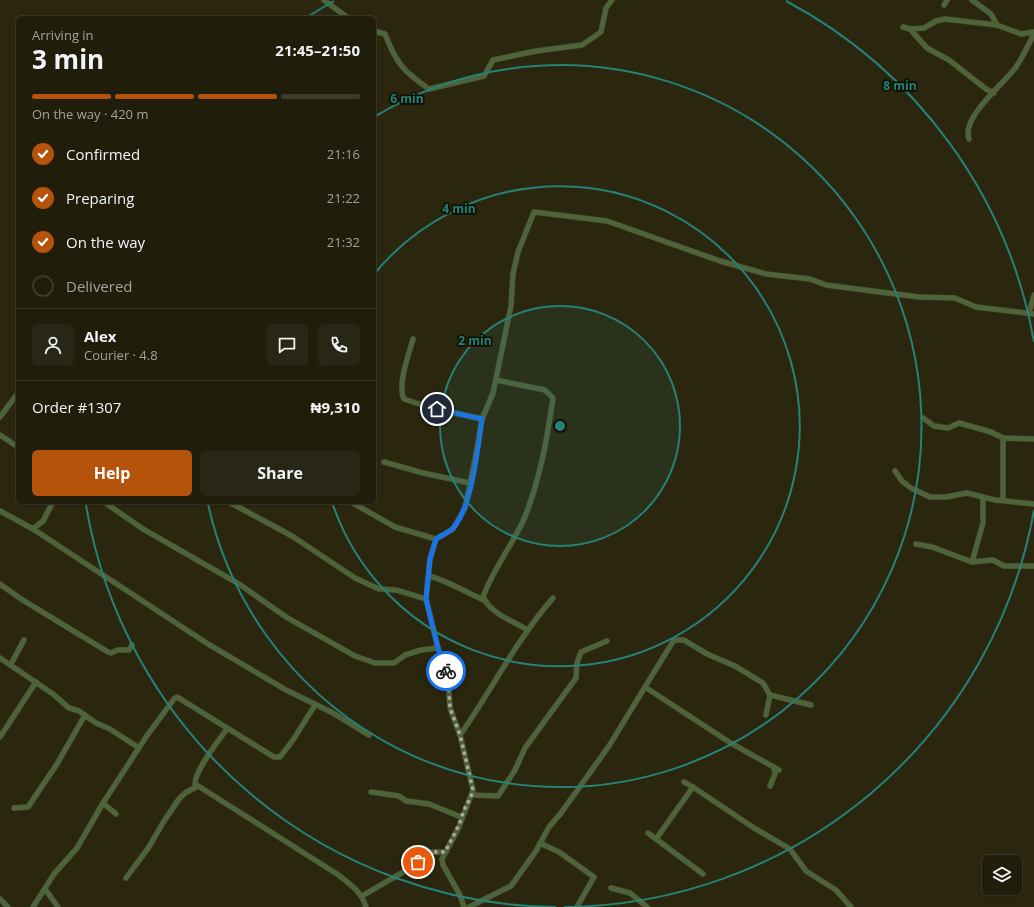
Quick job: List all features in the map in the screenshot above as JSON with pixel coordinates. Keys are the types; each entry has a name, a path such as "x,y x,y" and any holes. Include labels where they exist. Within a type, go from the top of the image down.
{"street":[{"path":"324,0 345,16"},
{"path":"376,32 385,34 391,52 407,74 429,89 484,76 493,60 536,51 582,46 601,32 606,8 612,0"},
{"path":"972,0 990,14 997,25"},
{"path":"903,27 910,29 924,28 936,21 945,19 997,25 1021,34 1034,33"},
{"path":"910,29 927,48 949,60 986,89 994,93"},
{"path":"968,139 967,132 971,119 1017,66 1034,33"},
{"path":"464,907 460,895 443,865 442,859 459,827 473,790 460,735 450,708 448,676 438,648 426,599 426,586 430,576 430,559 436,539 453,529 461,517 470,483 482,419 493,393 496,380 511,306 513,274 518,252 534,212 606,221 720,262 766,274 810,279 826,285 904,295 955,298 976,307 1032,314 1034,295"},
{"path":"413,339 402,381 401,393 404,399 428,407 482,419"},
{"path":"496,380 545,390 553,398 536,487 514,539 488,582 484,597 494,610 528,630"},
{"path":"0,417 16,396"},
{"path":"923,418 934,426 948,428 960,423 992,432 1003,438 1034,439"},
{"path":"0,436 16,446"},
{"path":"1003,438 1003,500"},
{"path":"384,462 423,473 470,483"},
{"path":"895,471 902,481 911,488 930,497 946,497 967,492 1003,500 1034,504"},
{"path":"972,562 983,523 983,496"},
{"path":"33,529 43,521 53,504"},
{"path":"107,504 143,529 239,584 292,620 355,656 375,663 394,663 405,655 421,650 438,648"},
{"path":"233,504 302,542 355,578 379,589 396,590 426,599"},
{"path":"355,504 395,527 436,539"},
{"path":"0,511 33,529 208,644 302,699 333,713 369,735"},
{"path":"916,544 932,547 972,562 993,560 1004,566 1034,566"},
{"path":"430,576 444,580 460,590 486,601"},
{"path":"1,586 108,652 129,650 132,645"},
{"path":"460,735 528,630 553,598"},
{"path":"469,907 512,886 549,827 561,813 609,746 672,642 680,639 684,640 707,654 735,666 763,683 770,695 766,715"},
{"path":"11,664 24,640"},
{"path":"472,795 498,796 515,770 525,748 576,678 577,663 580,652 607,641"},
{"path":"0,658 36,682 69,708 121,735 139,748"},
{"path":"0,737 36,682"},
{"path":"645,687 729,742 779,770"},
{"path":"770,695 811,705"},
{"path":"33,907 54,874 77,848 103,803 139,748 170,704 177,697 274,757 280,757 293,740 315,705"},
{"path":"14,808 28,807 57,764 85,715"},
{"path":"227,729 214,746 196,777 195,784 310,856 350,884 362,896 366,907"},
{"path":"770,786 775,774 774,767"},
{"path":"684,782 754,828 790,849 806,871 836,890 851,907"},
{"path":"126,878 149,847 179,799 185,793 198,786"},
{"path":"656,839 693,787"},
{"path":"370,792 398,796 406,802 429,804 462,817"},
{"path":"103,803 116,814"},
{"path":"648,833 703,874"},
{"path":"540,843 559,852 594,877 577,907"},
{"path":"362,896 410,868 429,852 445,852"},
{"path":"46,888 58,907"},
{"path":"611,888 630,893 647,907"},
{"path":"0,899 8,907"}],"way so far":[{"path":"418,862 429,852 445,852 459,827 473,790 460,735 450,708 448,676 446,671"}],"route":[{"path":"437,409 482,419 465,508 453,529 436,539 430,559 429,579 425,591 438,648 446,671"}]}
